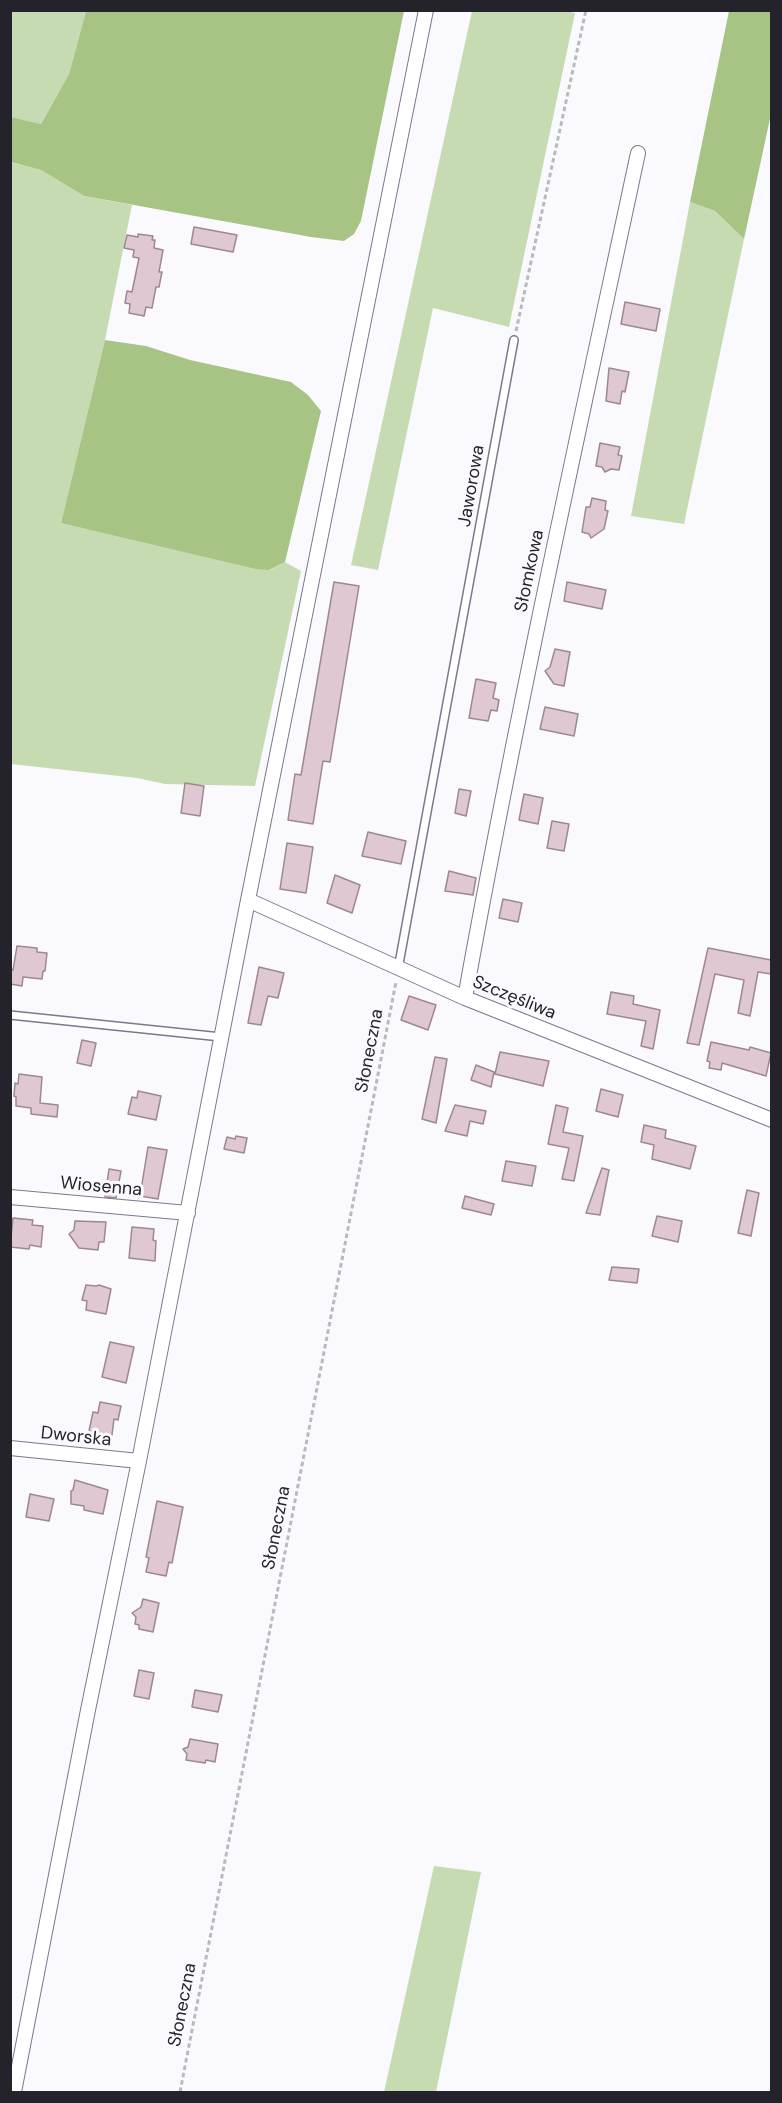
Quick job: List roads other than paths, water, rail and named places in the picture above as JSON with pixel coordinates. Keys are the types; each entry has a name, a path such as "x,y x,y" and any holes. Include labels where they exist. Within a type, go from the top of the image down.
{"street":[{"path":"14,2092 248,900 426,10"},
{"name":"Słomkowa","path":"465,998 544,591 638,153"},
{"name":"Szczęśliwa","path":"248,900 465,998 771,1120"},
{"name":"Wiosenna","path":"10,1197 188,1213"},
{"name":"Dworska","path":"10,1448 139,1461"}],"lane":[{"name":"Jaworowa","path":"399,969 513,340"},
{"path":"10,1015 221,1037"}]}
